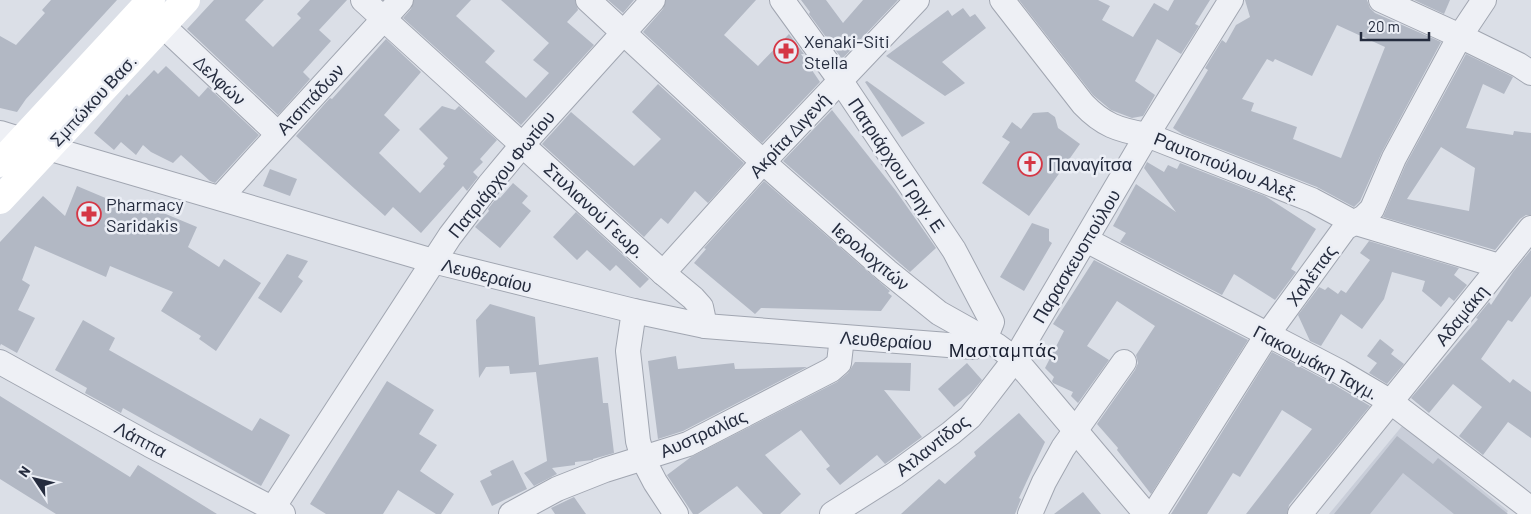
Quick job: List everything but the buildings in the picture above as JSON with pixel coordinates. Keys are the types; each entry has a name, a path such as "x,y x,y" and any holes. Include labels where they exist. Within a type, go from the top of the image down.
{"main road":[{"name":"Σμπώκου Βασ.","path":"0,163 11,136 151,7 186,0"},
{"name":"Σμπώκου Βασ.","path":"0,200 48,148 151,7"}],"street":[{"name":"Στυλιανού Γεωρ.","path":"364,0 663,273 693,298 701,307 705,326"},
{"name":"Ατσιπάδων","path":"220,198 401,0"},
{"name":"Ιερολοχιτών","path":"588,0 764,162 887,271 939,312 1015,359 1146,514"},
{"name":"Πατριάρχου Φωτίου","path":"275,512 433,261 488,185 653,0"},
{"name":"Πατριάρχου Γρηγ. Ε","path":"782,0 840,80 954,250 992,322 985,339"},
{"name":"Ακρίτα Διγενή","path":"663,273 840,80 917,0"},
{"name":"Ραυτοπούλου Αλεξ.","path":"1002,0 1093,114 1102,121 1116,128 1147,134 1312,200 1353,222 1499,266"},
{"name":"Παρασκευοπούλου","path":"1015,359 1147,134 1231,0"},
{"path":"1380,0 1460,36 1519,65 1531,73"},
{"name":"Χαλέπας","path":"1154,514 1267,335 1345,228 1364,217 1372,209 1394,158 1460,36 1484,0"},
{"name":"Δελφών","path":"151,7 278,134"},
{"name":"Λευθεραίου","path":"11,136 433,261 634,311 705,326 974,347 985,339"},
{"name":"Αδαμάκη","path":"1300,514 1531,228"},
{"name":"Γιακουμάκη Ταγμ.","path":"1086,240 1340,372 1391,402 1531,509"},
{"path":"634,311 628,351 638,441 643,459 655,482 676,514"},
{"name":"Αυστραλίας","path":"511,514 557,488 605,470 688,444 831,370 839,363 842,337"},
{"name":"Ατλαντίδος","path":"832,514 895,474 970,417 1015,359"},
{"name":"Λάππα","path":"0,362 275,512"},
{"path":"1030,514 1058,457 1124,362"}],"shaded area":[{"path":"1403,425 1508,511 1506,514 1329,514"}],"place":[{"name":"Xenaki-Siti Stella","path":"786,51"},
{"name":"Παναγίτσα","path":"1030,164"},
{"name":"Pharmacy Saridakis","path":"89,214"}],"district":[{"name":"Μασταμπάς","path":"1003,349"}]}
